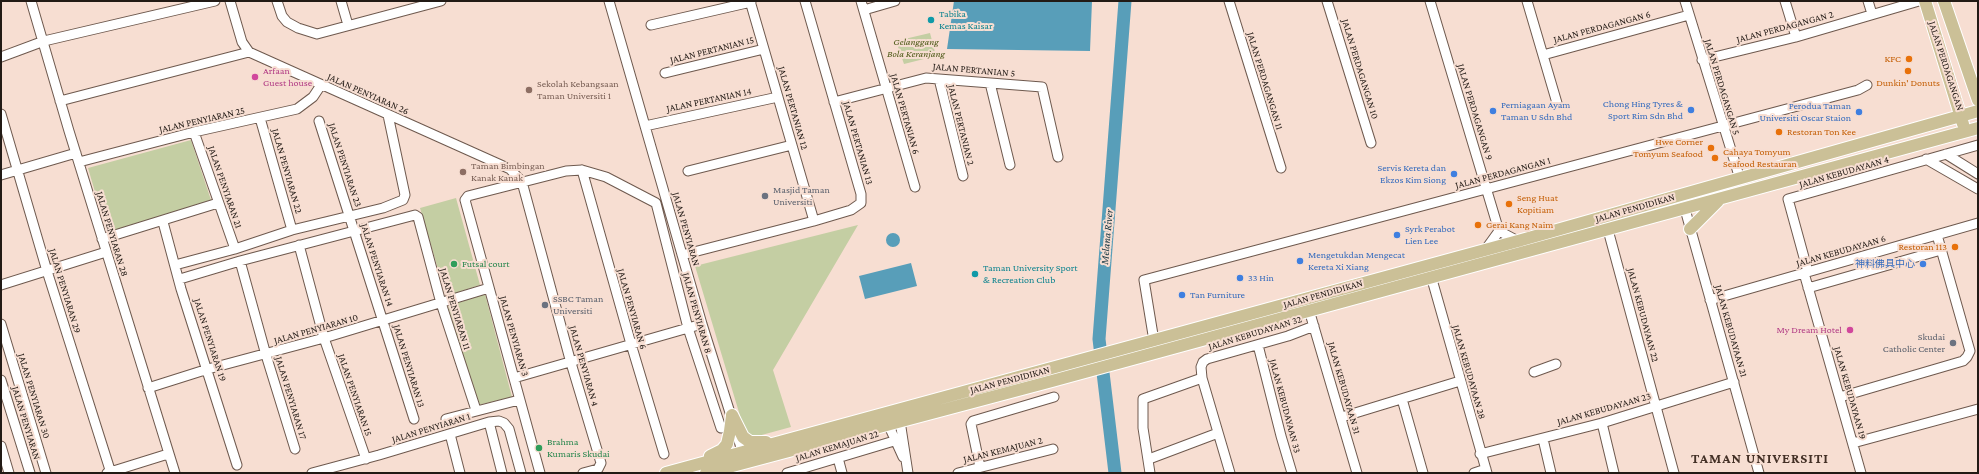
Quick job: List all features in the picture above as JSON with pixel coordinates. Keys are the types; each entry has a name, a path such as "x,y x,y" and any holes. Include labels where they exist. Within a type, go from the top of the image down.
{"main road":[{"name":"JALAN PERDAGANGAN","path":"1925,1 1962,116 1965,132"},
{"name":"JALAN PERDAGANGAN","path":"1944,1 1977,96"},
{"path":"1933,125 1952,115 1955,111 1954,92"},
{"name":"JALAN PENDIDIKAN","path":"706,473 794,438 1518,241 1933,125 1978,111"},
{"name":"JALAN PENDIDIKAN","path":"666,473 688,467 744,457 900,421 1052,381 1431,276 1608,230 1978,128"},
{"name":"JALAN PENDIDIKAN","path":"1875,157 1936,146 1978,134"},
{"path":"1690,229 1707,210 1721,199"},
{"path":"732,415 743,437 750,442 761,443 794,438"},
{"path":"688,467 722,450 727,444 732,415"}],"street":[{"name":"JALAN PENYIARAN 28","path":"31,1 44,41 77,158 174,473"},
{"path":"1,57 44,41 215,1"},
{"path":"60,101 250,52 242,42 230,1"},
{"path":"277,1 282,16 287,22 298,28 317,34 348,26 406,6 441,1"},
{"path":"340,1 348,26"},
{"name":"JALAN PENYIARAN","path":"609,1 702,324 732,415 744,457"},
{"name":"JALAN PERTANIAN 13","path":"682,255 814,221 851,210 861,203 862,199 805,1"},
{"path":"863,6 895,1"},
{"name":"JALAN PERDAGANGAN 11","path":"1229,1 1281,168"},
{"name":"JALAN PERDAGANGAN 10","path":"1327,1 1371,143"},
{"name":"JALAN PERDAGANGAN 9","path":"1430,1 1499,231"},
{"path":"1527,1 1557,102"},
{"name":"JALAN PERDAGANGAN 5","path":"1685,1 1740,179"},
{"path":"1785,1 1796,37"},
{"path":"1868,1 1872,14"},
{"name":"JALAN PERDAGANGAN 2","path":"1702,60 1796,37 1919,1"},
{"path":"651,25 750,2"},
{"name":"JALAN PERTANIAN 12","path":"750,2 814,221"},
{"name":"JALAN PERTANIAN 6","path":"863,6 915,187"},
{"name":"JALAN PERDAGANGAN 6","path":"1543,55 1689,15"},
{"name":"JALAN PERTANIAN 15","path":"665,73 764,49"},
{"name":"JALAN PENYIARAN 26","path":"250,52 510,169 522,182"},
{"name":"JALAN PERTANIAN 5","path":"834,102 926,78 1042,87 1058,157"},
{"name":"JALAN PERTANIAN 2","path":"939,79 963,176"},
{"path":"990,83 1010,165"},
{"name":"JALAN PENYIARAN 25","path":"1,175 297,109 313,97 321,85"},
{"name":"JALAN PERDAGANGAN 1","path":"1154,341 1144,280 1858,90 1867,85"},
{"name":"JALAN PERTANIAN 14","path":"645,126 778,97"},
{"name":"JALAN PENYIARAN 29","path":"1,114 47,271 110,473"},
{"path":"175,264 235,249 292,230 383,208 403,200 405,195 388,114"},
{"name":"JALAN PENYIARAN 22","path":"260,118 292,230"},
{"name":"JALAN PENYIARAN 23","path":"319,121 350,216"},
{"name":"JALAN PENYIARAN 21","path":"194,132 235,249"},
{"name":"JALAN KEBUDAYAAN 4","path":"1806,272 1788,199 1978,145"},
{"path":"688,171 792,146"},
{"path":"1946,154 1978,174"},
{"path":"1926,159 1978,190"},
{"path":"522,182 566,171 582,170"},
{"name":"JALAN PENYIARAN 8","path":"582,170 606,177 656,203 688,328 721,428"},
{"name":"JALAN PENYIARAN 6","path":"582,170 664,454"},
{"name":"JALAN PENYIARAN 3","path":"522,182 468,196 465,200 540,473"},
{"name":"JALAN PENYIARAN 4","path":"522,182 571,363 601,463 598,469 583,473"},
{"name":"JALAN KEBUDAYAAN 21","path":"1681,195 1759,473"},
{"path":"102,239 163,222 218,204"},
{"name":"JALAN PENYIARAN 11","path":"355,231 415,215 418,217 441,303 476,410"},
{"name":"JALAN PENYIARAN 14","path":"350,216 384,320"},
{"name":"JALAN PENYIARAN 19","path":"163,222 237,465"},
{"name":"JALAN KEBUDAYAAN 6","path":"1710,300 1978,223"},
{"name":"JALAN KEBUDAYAAN 22","path":"1608,230 1674,473"},
{"path":"180,279 240,261 355,231"},
{"path":"1486,249 1499,231 1518,241"},
{"path":"1840,397 1963,361 1967,357 1970,351 1937,235"},
{"name":"JALAN PENYIARAN 15","path":"299,245 324,338 366,459"},
{"path":"1808,288 1941,250"},
{"path":"1,285 106,252"},
{"name":"JALAN PENYIARAN 17","path":"240,261 266,355 295,449"},
{"name":"JALAN KEBUDAYAAN 19","path":"1806,272 1808,288 1861,473"},
{"name":"JALAN KEBUDAYAAN 28","path":"1431,276 1486,471"},
{"name":"JALAN PENYIARAN 10","path":"148,388 208,369 266,355 324,338 489,288"},
{"name":"JALAN KEBUDAYAAN 31","path":"1310,310 1357,473"},
{"name":"JALAN PENYIARAN 13","path":"384,320 414,419"},
{"name":"JALAN PENYIARAN 30","path":"1,324 46,473"},
{"path":"514,378 571,363 702,324"},
{"name":"JALAN KEBUDAYAAN 32","path":"1202,378 1201,367 1203,362 1207,359 1258,345 1314,326"},
{"name":"JALAN KEBUDAYAAN 33","path":"1258,345 1292,473"},
{"path":"1534,372 1556,364"},
{"path":"1150,473 1143,428 1143,399 1202,378 1230,473"},
{"name":"JALAN PENYIARAN","path":"1,380 30,473"},
{"path":"1342,417 1460,381"},
{"name":"JALAN KEBUDAYAAN 23","path":"1480,454 1602,423 1734,382"},
{"path":"980,467 971,424 973,421 1054,397"},
{"path":"1402,399 1424,473"},
{"path":"446,419 519,400"},
{"path":"1853,443 1978,409"},
{"path":"502,473 489,422 499,421 504,423 509,429 521,473"},
{"path":"900,421 907,469"},
{"name":"JALAN PENYIARAN 1","path":"312,473 366,459 489,422"},
{"path":"1602,423 1614,473"},
{"path":"888,424 907,469"},
{"path":"1149,459 1218,433"},
{"path":"450,434 460,473"},
{"path":"1543,439 1551,473"},
{"name":"JALAN KEMAJUAN 22","path":"786,473 894,440"},
{"path":"1,446 9,473"},
{"name":"JALAN KEMAJUAN 2","path":"958,473 1053,449"},
{"path":"110,473 168,454"},
{"path":"838,458 842,473"},
{"path":"1474,473 1486,471"}],"green space":[{"name":"Gelanggang Bola Keranjang","path":"930,33 936,56 904,64 896,41"},
{"path":"191,140 211,200 107,233 88,168"},
{"path":"456,198 480,285 446,296 420,208"},
{"path":"858,225 773,370 791,427 747,439 695,266"},
{"path":"485,294 512,397 478,405 448,306"}],"water":[{"path":"954,1 1092,1 1090,51 947,49"},
{"path":"893,233 898,235 900,240 898,245 893,247 888,245 886,240 888,235"},
{"path":"911,263 917,286 865,299 859,276"}],"waterway":[{"name":"Melana River","path":"1115,473 1099,339 1125,1"}],"place":[{"name":"Tabika Kemas Kaisar","path":"931,20"},
{"name":"KFC","path":"1909,59"},
{"name":"Dunkin' Donuts","path":"1908,71"},
{"name":"Arfaan Guest house","path":"255,77"},
{"name":"Sekolah Kebangsaan Taman Universiti 1","path":"529,90"},
{"name":"Chong Hing Tyres & Sport Rim Sdn Bhd","path":"1691,110"},
{"name":"Perniagaan Ayam Taman U Sdn Bhd","path":"1493,111"},
{"name":"Perodua Taman Universiti Oscar Staion","path":"1859,112"},
{"name":"Restoran Ton Kee","path":"1779,132"},
{"name":"Hwe Corner Tomyum Seafood","path":"1711,148"},
{"name":"Cahaya Tomyum Seafood Restauran","path":"1715,158"},
{"name":"Taman Bimbingan Kanak Kanak","path":"463,172"},
{"name":"Servis Kereta dan Ekzos Kim Siong","path":"1454,174"},
{"name":"Masjid Taman Universiti","path":"765,196"},
{"name":"Seng Huat Kopitiam","path":"1509,204"},
{"name":"Gerai Kang Naim","path":"1478,225"},
{"name":"Syrk Perabot Lien Lee","path":"1397,235"},
{"name":"Restoran 113","path":"1955,247"},
{"name":"Mengetukdan Mengecat Kereta Xi Xiang","path":"1300,261"},
{"name":"Futsal court","path":"454,264"},
{"name":"神料佛具中心","path":"1923,264"},
{"name":"Taman University Sport & Recreation Club","path":"975,274"},
{"name":"33 Hin","path":"1240,278"},
{"name":"Tan Furniture","path":"1182,295"},
{"name":"SSBC Taman Universiti","path":"545,305"},
{"name":"My Dream Hotel","path":"1850,330"},
{"name":"Skudai Catholic Center","path":"1953,343"},
{"name":"Brahma Kumaris Skudai","path":"539,448"}],"district":[{"name":"TAMAN UNIVERSITI","path":"1760,459"}]}
